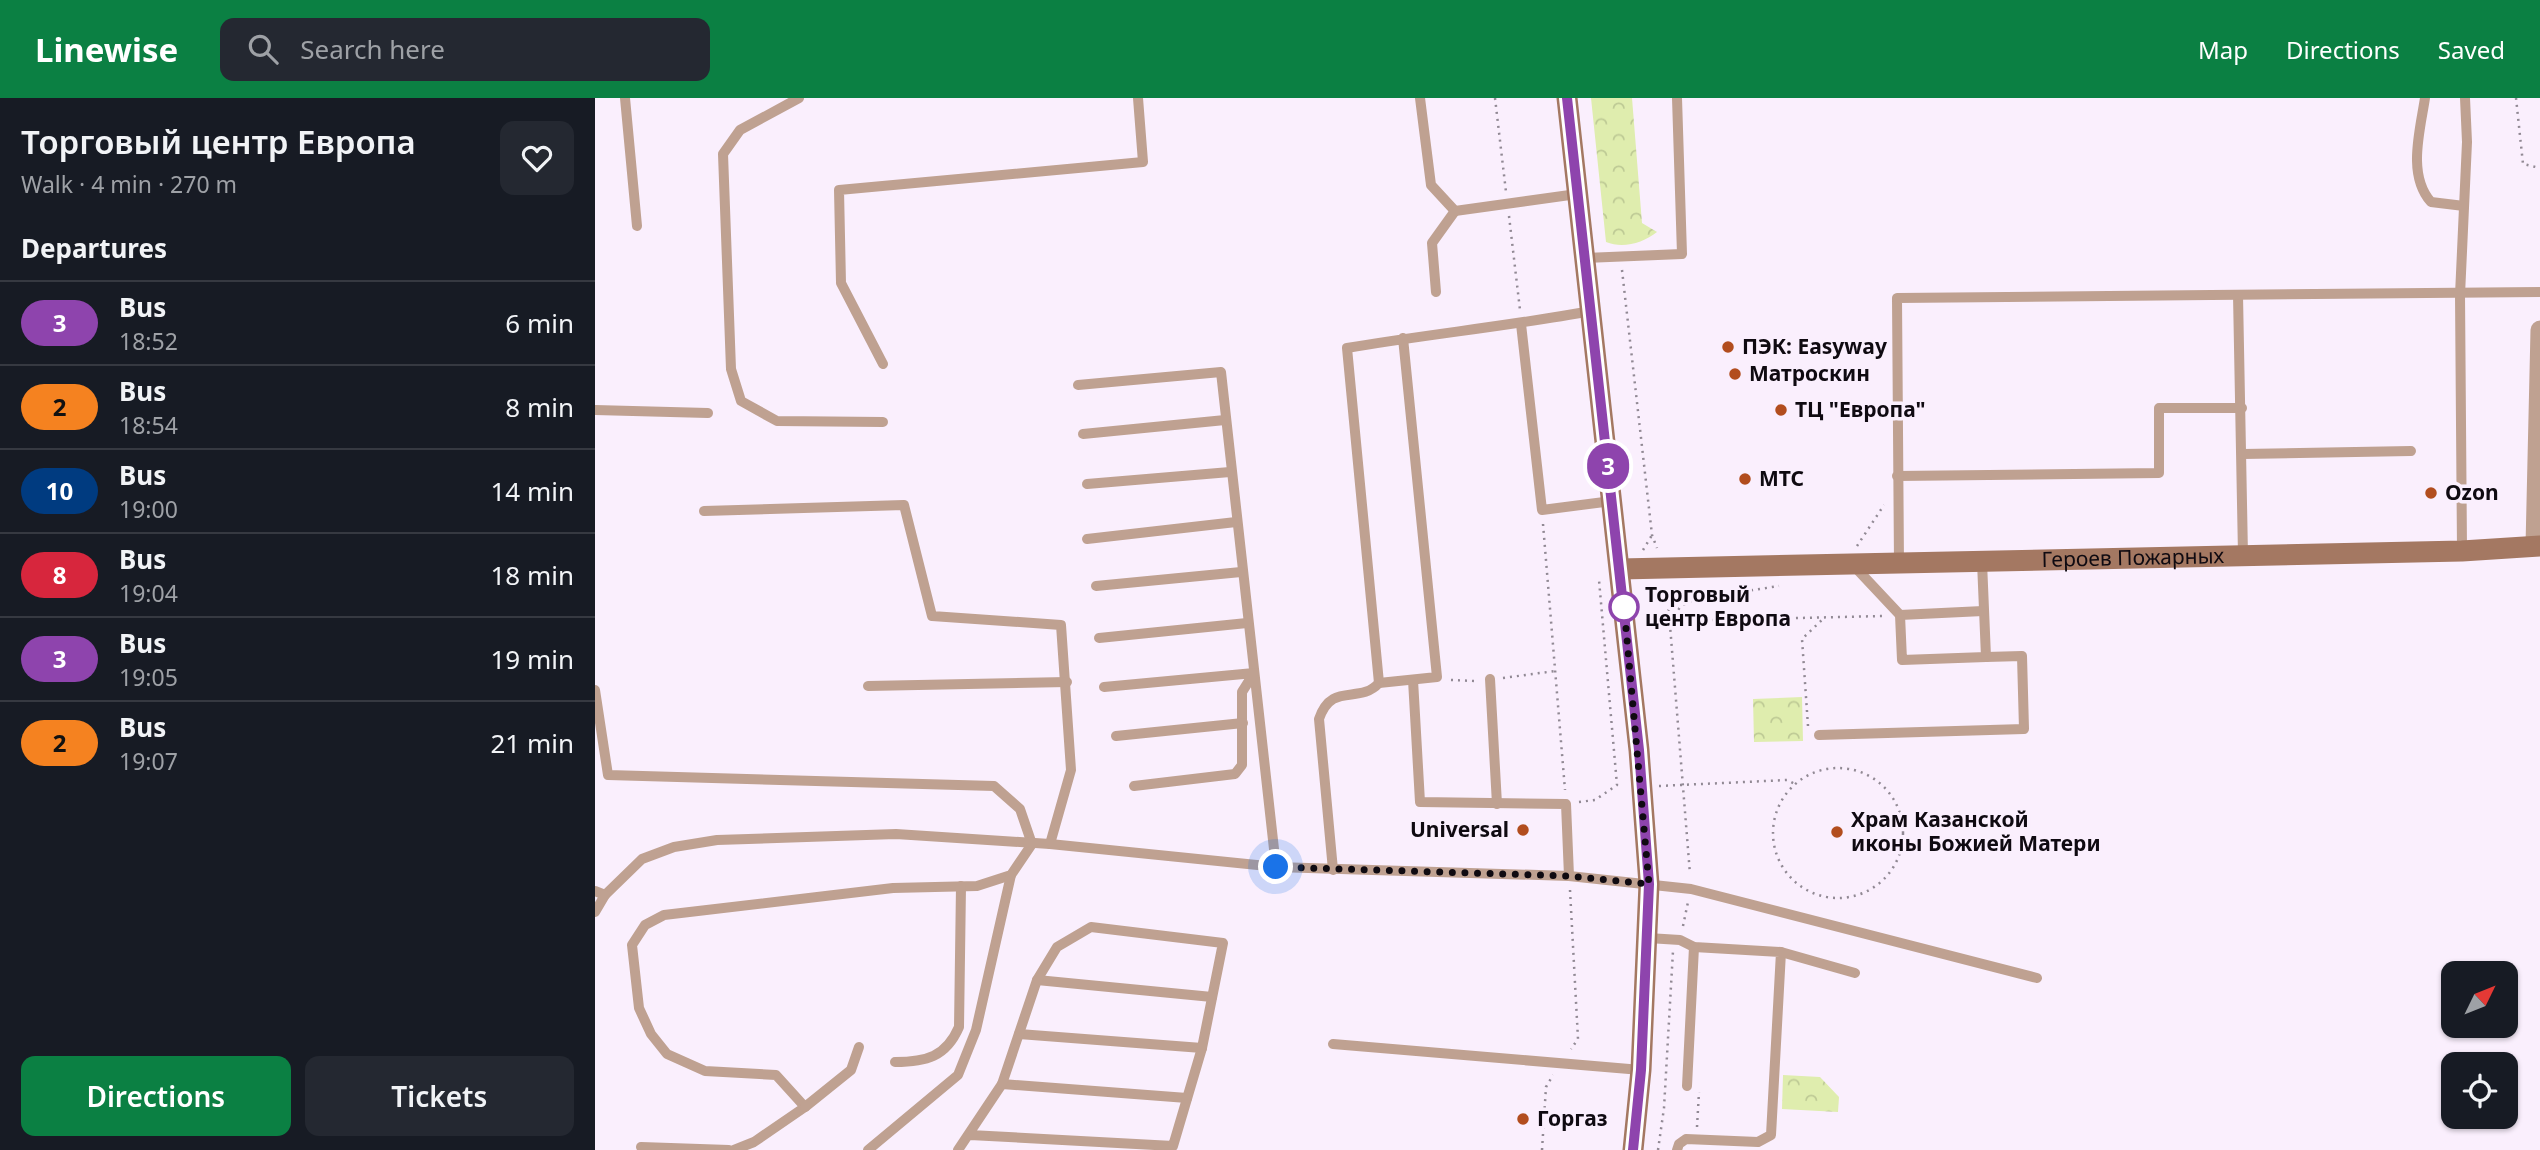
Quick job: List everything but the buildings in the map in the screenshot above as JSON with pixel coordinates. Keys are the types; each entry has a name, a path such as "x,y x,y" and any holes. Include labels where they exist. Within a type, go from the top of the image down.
{"main road":[{"path":"1567,98 1612,501 1609,569 1642,788 1649,884 1641,1070 1633,1150"},
{"name":"Героев Пожарных","path":"1609,569 2462,551 2537,546"}],"street":[{"path":"2537,546 2540,330"}],"lane":[{"path":"625,98 637,226"},
{"path":"799,98 740,130 723,154 731,369 741,401 777,421 883,422"},
{"path":"883,364 841,283 839,190 1143,162 1137,98"},
{"path":"1420,98 1430,185 1455,211"},
{"path":"1585,258 1682,254 1677,98"},
{"path":"2425,98 2417,174 2422,192 2431,202 2464,206"},
{"path":"2462,551 2461,295 2465,98"},
{"path":"1436,292 1432,243 1455,211 1577,194"},
{"path":"1899,564 1897,298 2461,295 2540,292"},
{"path":"2238,295 2243,556"},
{"path":"1379,683 1347,348 1402,338 1521,324 1591,311"},
{"path":"1521,324 1542,510 1612,501"},
{"path":"1333,870 1319,719 1324,704 1336,696 1372,691 1379,683 1437,677 1402,338"},
{"path":"1078,385 1221,372 1241,572 1276,867"},
{"path":"1897,476 2159,473 2159,408 2242,408"},
{"path":"595,410 708,413"},
{"path":"1083,433 1225,420"},
{"path":"2243,454 2411,451"},
{"path":"1087,484 1230,472"},
{"path":"704,511 904,505 932,615 1061,625 1071,770 1050,844"},
{"path":"1087,539 1237,522"},
{"path":"1982,562 1986,657"},
{"path":"1819,735 2024,729 2022,656 1902,660 1900,615 1853,564"},
{"path":"1096,586 1241,572"},
{"path":"1900,615 1983,611"},
{"path":"1099,638 1247,623"},
{"path":"1104,687 1254,673"},
{"path":"1134,786 1235,774 1242,765 1242,692 1254,673"},
{"path":"1413,680 1420,802 1566,804 1569,876"},
{"path":"1490,680 1496,804"},
{"path":"868,686 1067,682"},
{"path":"595,690 608,775 994,786 1020,809 1032,844"},
{"path":"1116,736 1243,723"},
{"path":"595,912 600,893 642,859 674,847 717,840 896,834 1050,844 1276,867 1569,876 1691,889 2037,978"},
{"path":"868,1150 958,1075 975,1030 1011,875 1032,844"},
{"path":"805,1107 776,1075 705,1071 667,1054 651,1034 639,1008 632,945 645,925 664,915 893,888 977,886 1011,875"},
{"path":"895,1062 922,1062 953,1041 958,1027 961,887"},
{"path":"958,1150 1002,1084 1037,981 1057,947 1091,927 1223,943 1202,1048 1173,1146 970,1135"},
{"path":"1648,938 1679,940 1694,947 1781,951 1855,973"},
{"path":"1687,1087 1694,947"},
{"path":"1677,1150 1681,1141 1697,1139 1758,1142 1771,1135 1781,951"},
{"path":"1037,981 1212,997"},
{"path":"1019,1034 1202,1048"},
{"path":"1333,1044 1641,1070"},
{"path":"641,1147 731,1150 754,1142 805,1107 851,1070 859,1047"},
{"path":"1002,1084 1187,1098"}],"path":[{"path":"2516,98 2523,164 2540,168"},
{"path":"1621,256 1652,535 1665,567 1691,889 1679,940 1671,955 1665,1085 1658,1150"},
{"path":"1542,510 1566,804 1595,800 1617,785 1609,569"},
{"path":"1670,621 1681,606 1695,599 1784,585"},
{"path":"1670,621 1900,615"},
{"path":"1819,735 1808,735 1802,639 1825,617"},
{"path":"1842,768 1867,774 1887,790 1899,811 1904,835 1898,859 1884,880 1864,894 1838,899 1812,893 1790,878 1777,855 1773,829 1779,804 1795,784 1817,771 1842,768"},
{"path":"1642,788 1787,780 1795,784"},
{"path":"1542,1150 1546,1087 1578,1040 1569,876"},
{"path":"1665,1085 1699,1087 1697,1139"}],"green space":[{"path":"1591,98 1632,98 1642,223 1657,232 1639,242 1619,245 1606,242"},
{"path":"1802,697 1803,741 1754,742 1753,699"},
{"path":"1783,1075 1820,1077 1839,1097 1838,1112 1782,1109"}],"bus line":[{"name":"3","path":"1567,98 1639,750 1649,884 1641,1070 1633,1150"}],"place":[{"name":"ПЭК: Easyway","path":"1728,347"},
{"name":"Матроскин","path":"1735,374"},
{"name":"ТЦ \"Европа\"","path":"1781,410"},
{"name":"МТС","path":"1745,479"},
{"name":"Ozon","path":"2431,493"},
{"name":"Торговый центр Европа","path":"1624,607"},
{"name":"Universal","path":"1523,830"},
{"name":"Храм Казанской иконы Божией Матери","path":"1837,832"},
{"name":"Горгаз","path":"1523,1119"}],"route":[{"path":"1276,867 1569,876 1649,884 1623,595 1624,607"}]}
